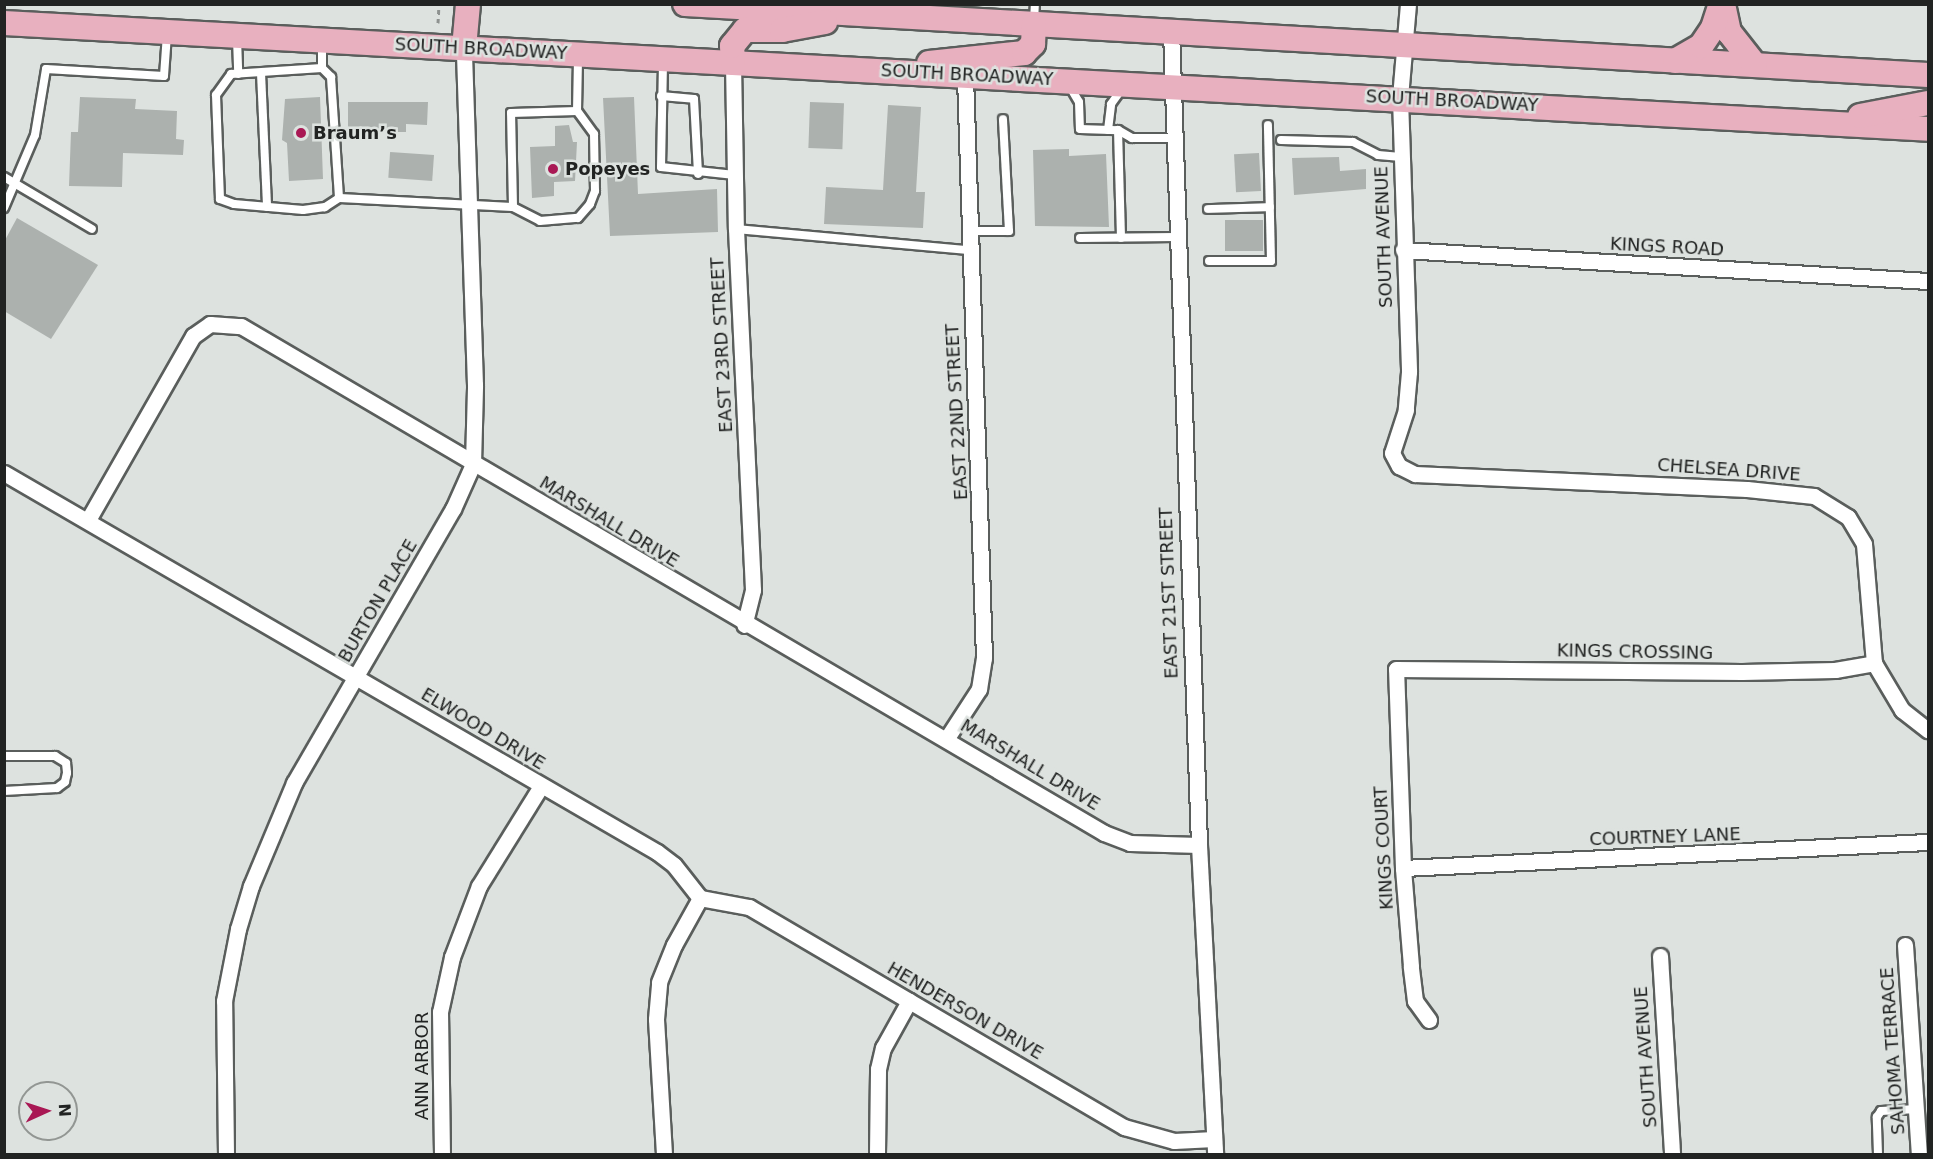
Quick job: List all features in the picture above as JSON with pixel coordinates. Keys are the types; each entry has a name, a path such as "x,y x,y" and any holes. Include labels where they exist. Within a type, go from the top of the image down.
{"main road":[{"path":"465,48 468,4"},
{"path":"685,4 834,9 862,15"},
{"path":"1675,60 1701,46 1722,4"},
{"path":"1722,4 1729,32 1755,65"},
{"path":"733,63 732,46 745,30 782,30 862,15 1035,14 1171,30 1929,75"},
{"path":"876,70 987,54 1024,53 1033,44 1035,14"},
{"name":"SOUTH BROADWAY","path":"4,23 1400,98 1929,129"},
{"path":"1826,123 1929,103"}],"street":[{"name":"SOUTH AVENUE","path":"1399,466 1392,453 1406,410 1409,372 1403,250 1400,98 1408,4"},
{"name":"EAST 21ST STREET","path":"1171,30 1176,237 1199,844 1215,1155"},
{"name":"BURTON PLACE","path":"226,1155 224,1001 238,929 251,885 294,783 467,485 473,465 476,434 465,48"},
{"name":"EAST 23RD STREET","path":"733,63 736,229 753,590 744,625"},
{"name":"EAST 22ND STREET","path":"947,738 979,689 984,658 968,231 965,75"},
{"name":"KINGS ROAD","path":"1403,250 1929,281"},
{"name":"MARSHALL DRIVE","path":"88,520 193,336 210,324 241,326 744,625 947,738 1104,833 1130,843 1199,844"},
{"name":"CHELSEA DRIVE","path":"1399,466 1415,474 1747,489 1814,496 1848,517 1864,544 1874,663 1902,710 1929,730"},
{"name":"ELWOOD DRIVE","path":"4,473 657,852 674,865 700,898"},
{"name":"KINGS CROSSING","path":"1396,669 1742,672 1835,670 1874,663"},
{"name":"KINGS COURT","path":"1396,669 1402,868 1415,1000 1429,1020"},
{"name":"ANN ARBOR","path":"442,1155 440,1012 452,957 479,886 541,786"},
{"name":"COURTNEY LANE","path":"1402,868 1929,842"},
{"name":"HENDERSON DRIVE","path":"700,898 749,907 1124,1126 1174,1141 1214,1139"},
{"path":"664,1155 656,1018 659,982 674,945 700,898"},
{"name":"SAHOMA TERRACE","path":"1905,945 1919,1155"},
{"name":"SOUTH AVENUE","path":"1660,956 1672,1155"},
{"path":"877,1155 878,1069 884,1048 909,1001"}],"lane":[{"path":"4,208 17,185 34,135 46,69 164,76 167,32"},
{"path":"237,36 238,74"},
{"path":"322,41 322,68 331,79 339,198"},
{"path":"322,68 230,74 216,95 220,198 234,204 267,207 323,208 339,198 513,207 540,221 578,218 590,204 595,191 594,134 577,111 578,54"},
{"path":"663,59 661,167 698,174 735,175"},
{"path":"261,73 267,207"},
{"path":"1062,80 1079,102 1080,129 1118,130 1132,138 1173,138"},
{"path":"1108,130 1111,104 1128,84"},
{"path":"661,96 694,99 698,174"},
{"path":"513,207 512,113 577,111"},
{"path":"968,231 1008,231 1003,119"},
{"path":"1209,261 1271,261 1268,125"},
{"path":"1118,130 1121,238"},
{"path":"1281,140 1353,142 1378,155 1401,158"},
{"path":"4,177 92,229"},
{"path":"1208,210 1270,207"},
{"path":"736,229 969,250"},
{"path":"1080,238 1176,237"},
{"path":"4,756 55,756 66,763 67,773 65,782 57,788 4,791"},
{"path":"1878,1155 1877,1116 1881,1112 1917,1109"}],"path":[{"path":"438,23 439,4"}],"building":[{"path":"80,97 136,99 135,109 177,111 176,139 184,140 183,155 123,153 122,187 69,186 71,132 78,132"},
{"name":"Braum’s","path":"320,97 323,179 289,181 287,143 282,140 285,99"},
{"path":"634,97 638,194 717,189 718,232 610,236 603,98"},
{"path":"348,102 428,102 427,125 406,124 406,132 348,132"},
{"path":"810,102 844,103 842,149 808,148"},
{"path":"888,105 921,107 916,192 925,192 923,228 824,224 826,187 883,190"},
{"name":"Popeyes","path":"569,125 573,142 577,142 575,181 554,182 554,196 532,198 530,147 555,146 555,126"},
{"path":"1069,149 1069,156 1106,154 1109,227 1035,226 1033,150"},
{"path":"390,152 434,155 432,181 388,178"},
{"path":"1259,153 1261,191 1236,192 1234,154"},
{"path":"1339,157 1340,171 1366,169 1366,189 1294,195 1292,158"},
{"path":"17,218 98,265 51,339 4,311 4,242"},
{"path":"1225,220 1263,220 1263,251 1225,251"}],"place":[{"name":"Braum’s","path":"301,133"},
{"name":"Popeyes","path":"553,169"}]}
